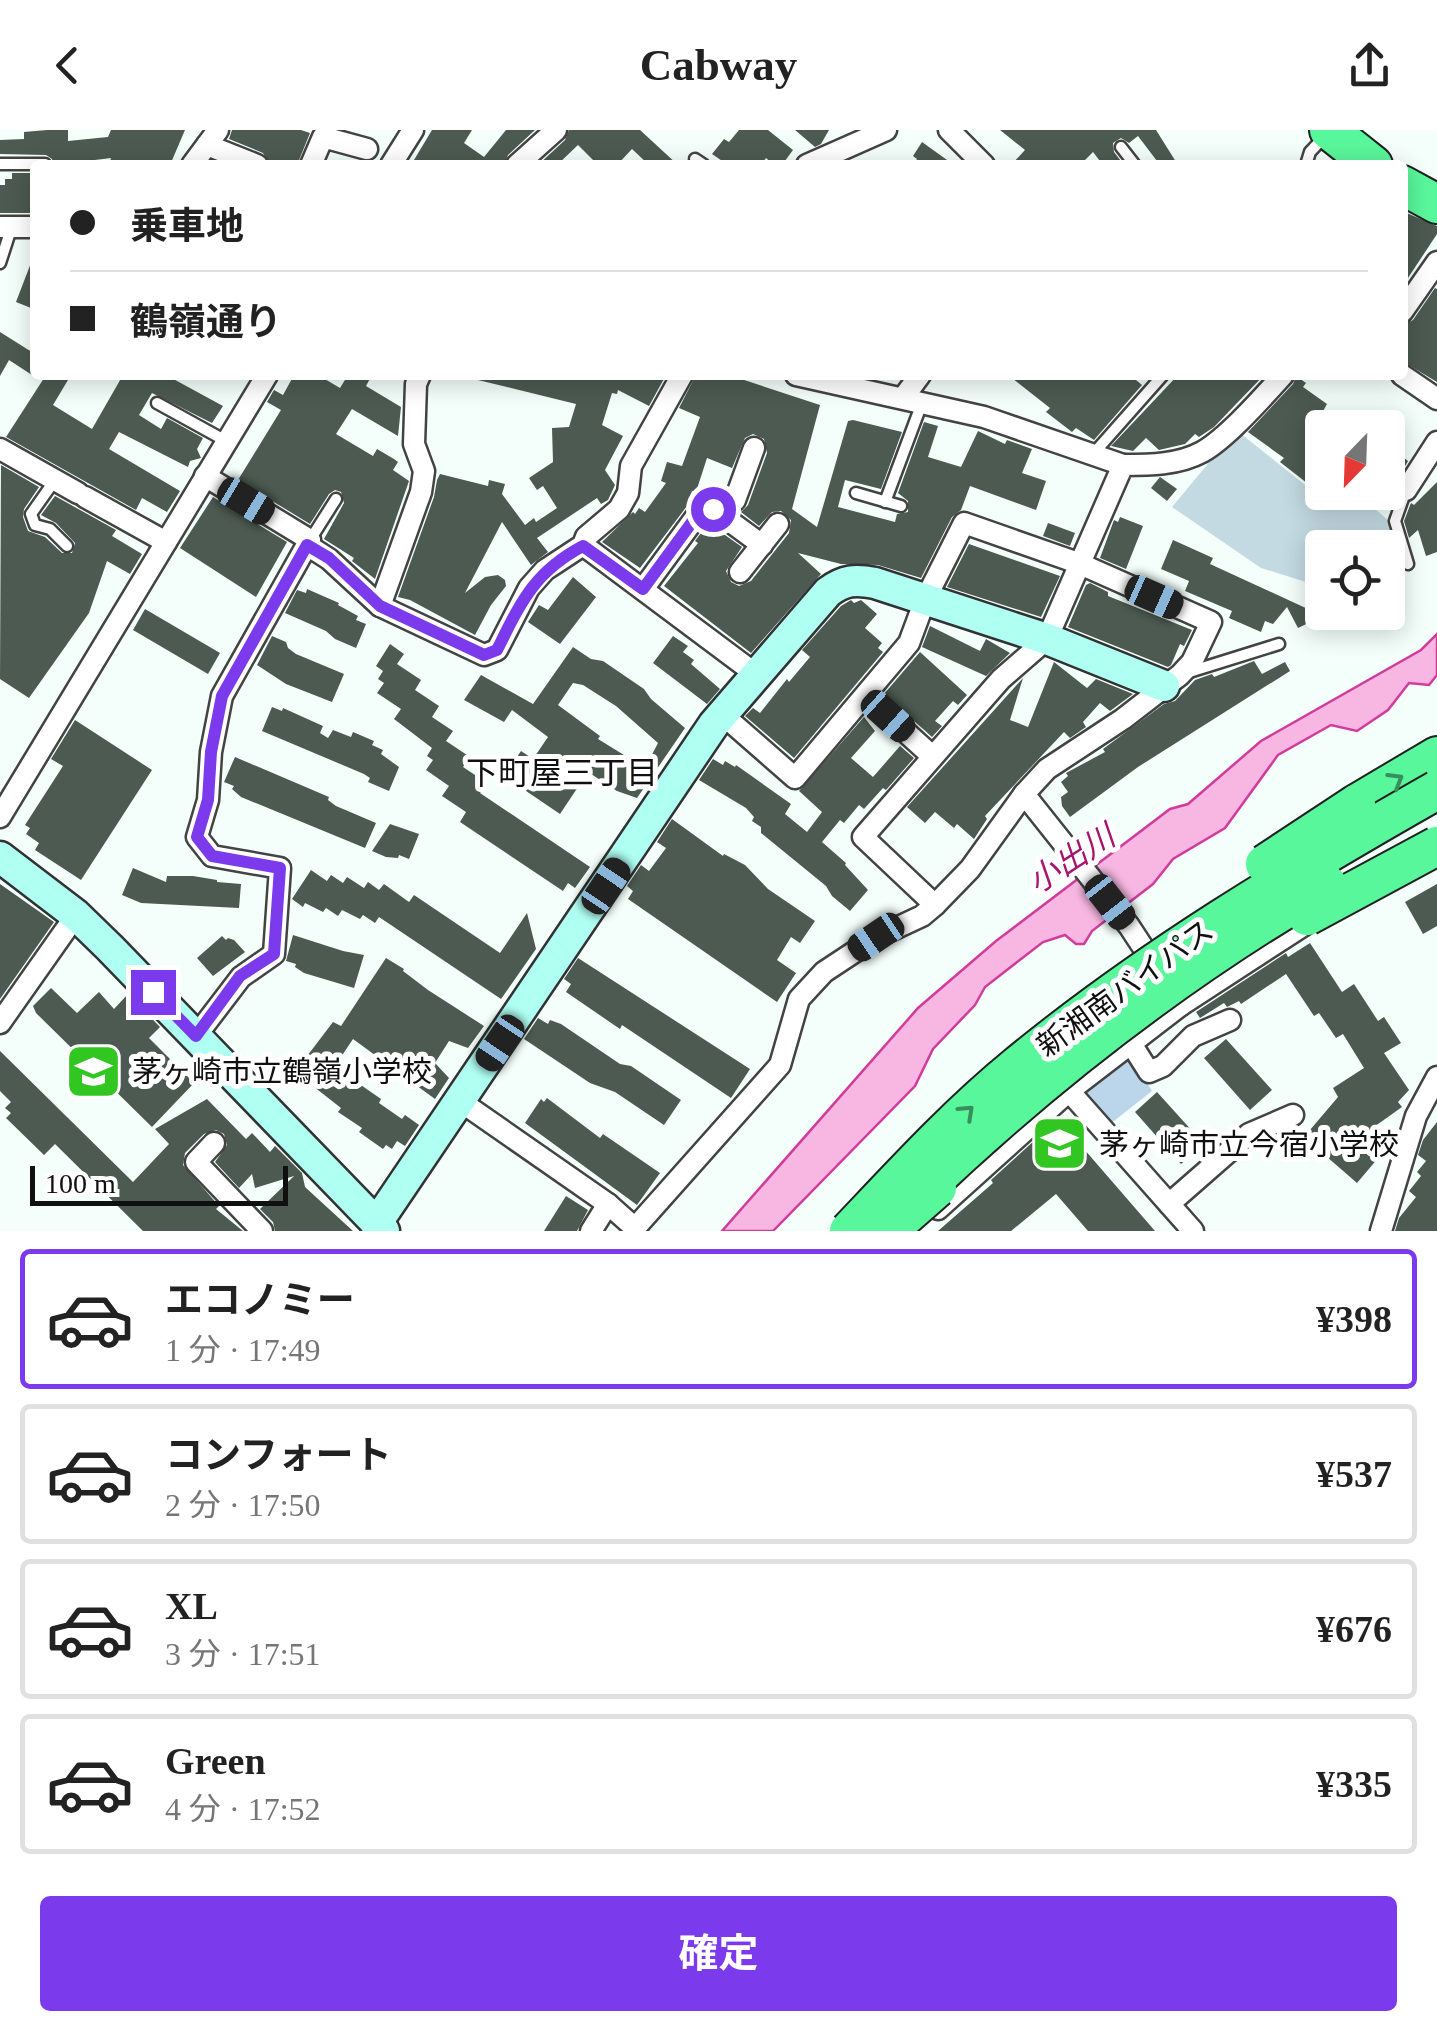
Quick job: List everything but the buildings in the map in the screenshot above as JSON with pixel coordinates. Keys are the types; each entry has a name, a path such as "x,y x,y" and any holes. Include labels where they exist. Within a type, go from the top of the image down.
{"highway":[{"path":"1330,130 1368,160"},
{"path":"1408,187 1437,204"},
{"path":"1015,1068 1113,977 1264,864 1437,756"},
{"name":"新湘南バイパス","path":"849,1231 917,1160 1015,1068 1184,943 1270,887 1437,790"},
{"name":"新湘南バイパス","path":"886,1231 969,1146 1043,1080 1150,999 1298,901 1437,820"},
{"path":"886,1231 1050,1093 1136,1029 1264,941 1437,846"}],"street":[{"path":"394,160 413,130"},
{"path":"523,160 556,130"},
{"path":"818,160 886,130"},
{"path":"950,130 979,160"},
{"path":"196,160 212,138 249,160"},
{"path":"313,160 323,138 369,148"},
{"path":"1408,303 1437,262"},
{"path":"1408,379 1437,400"},
{"path":"0,818 264,380"},
{"path":"380,606 421,492 424,471 414,444 418,380"},
{"path":"205,476 308,542 380,606 484,655 497,650 529,588 544,570 583,546 586,537 619,510 628,493 631,466 679,380"},
{"path":"823,380 984,417 1124,464 1151,465 1203,452 1278,380"},
{"path":"913,400 919,380"},
{"path":"1406,490 1437,442"},
{"path":"643,589 698,514 735,500 754,448"},
{"path":"0,449 166,542"},
{"path":"935,905 863,837 1001,679 1046,639 1124,464"},
{"path":"713,509 762,545"},
{"path":"460,1101 608,1204 635,1228 780,1065 798,998 824,972 876,937 922,916 935,905 970,869 1046,769 1124,718 1172,680 1192,662 1211,622 1078,563 964,523 908,643 796,778 723,715"},
{"path":"740,572 778,524"},
{"path":"196,1036 240,976 274,954 280,868 212,856 197,837 208,800 211,752 222,696 308,542"},
{"path":"583,546 757,676"},
{"path":"0,858 76,915 377,1229 723,715 839,583 854,579 875,582 1172,680"},
{"path":"866,696 932,756"},
{"path":"1024,794 1128,925 1181,1005"},
{"path":"915,1231 1069,1091 1181,1005 1334,906 1437,856"},
{"path":"0,1023 76,915"},
{"path":"1130,1042 1149,1072 1163,1066 1193,1036 1230,1020"},
{"path":"1381,1231 1416,1116 1437,1077"},
{"path":"1069,1091 1193,1231"},
{"path":"1169,1204 1248,1134 1293,1115"},
{"path":"214,1143 196,1162 262,1231"},
{"path":"591,1231 608,1204"}],"lane":[{"path":"1308,160 1330,130"},
{"path":"1121,147 1131,160"},
{"path":"0,164 30,164"},
{"path":"0,262 6,228"},
{"path":"1094,454 1159,380"},
{"path":"885,502 913,400"},
{"path":"157,403 226,442"},
{"path":"56,480 31,514 35,525 50,529 67,546"},
{"path":"1406,490 1394,522 1408,564"},
{"path":"856,493 901,506"},
{"path":"308,542 336,498"},
{"path":"1172,680 1280,644"}],"shaded area":[{"path":"1240,433 1305,485 1305,510 1376,510 1390,522 1392,530 1305,530 1305,582 1261,568 1172,507 1216,454"},
{"path":"1437,634 1437,675 1429,685 1409,683 1388,710 1357,731 1331,725 1278,755 1225,828 1173,859 1153,884 1092,931 1084,944 1076,944 1065,935 1043,942 985,987 975,1005 933,1049 915,1086 773,1231 722,1231 918,1008 996,941 1170,809 1188,804 1261,741 1421,650"},
{"path":"1126,1057 1132,1058 1152,1091 1109,1125 1087,1100 1087,1088"}],"place":[{"name":"茅ヶ崎市立鶴嶺小学校","path":"93,1071"},
{"name":"茅ヶ崎市立今宿小学校","path":"1060,1144"}],"district":[{"name":"下町屋三丁目","path":"562,773"}],"route":[{"path":"153,992 196,1036 240,976 274,954 280,868 212,856 197,837 208,800 211,752 222,696 307,545 329,558 380,606 484,655 497,650 529,588 544,570 564,556 583,546 643,589 698,514 713,509"}],"water label":[{"name":"小出川","path":"1071,859"}]}
